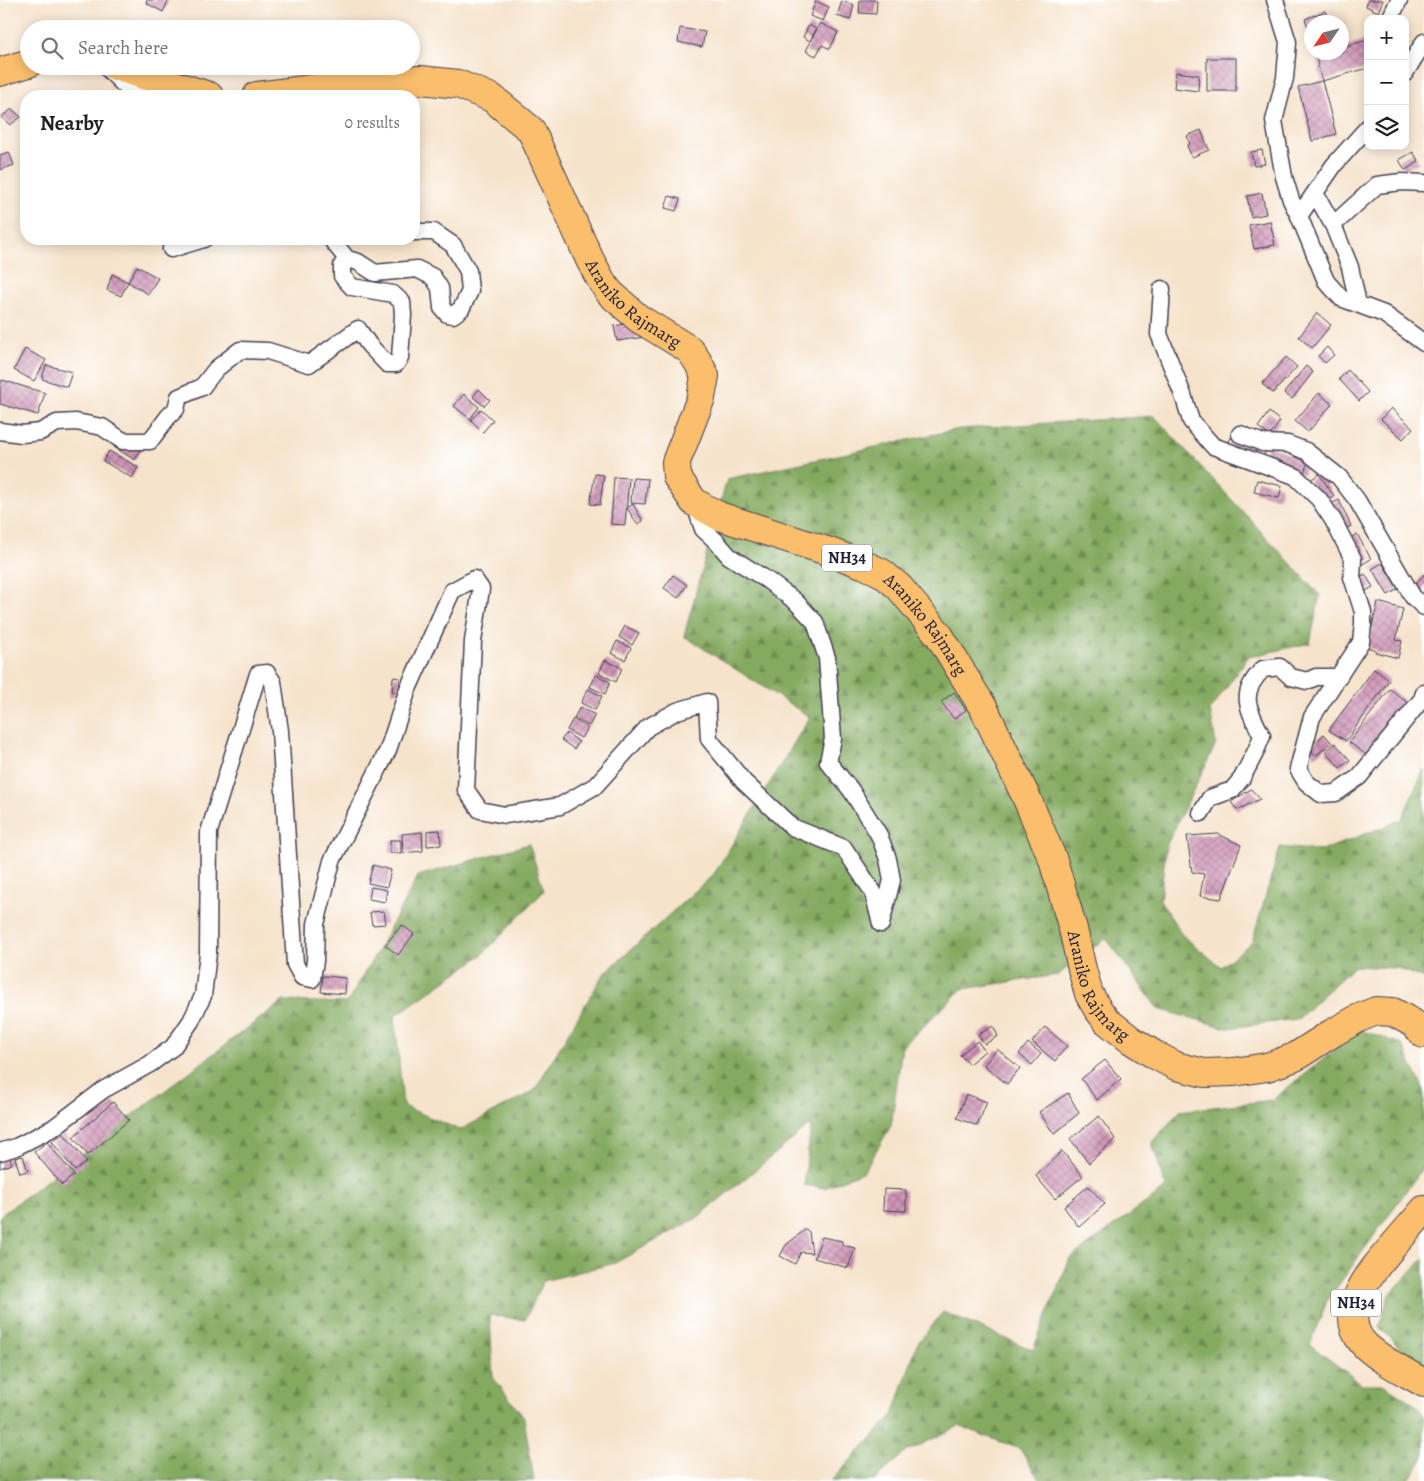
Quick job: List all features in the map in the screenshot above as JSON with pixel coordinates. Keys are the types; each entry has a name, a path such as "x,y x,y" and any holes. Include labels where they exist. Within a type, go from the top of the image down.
{"highway":[{"path":"0,72 20,66"},
{"path":"143,75 190,90"},
{"name":"Araniko Rajmarg","path":"304,90 386,80 421,80 458,84 492,98 531,130 590,260 602,282 610,293 638,318 690,350 705,376 701,398 676,462 677,477 694,502 719,516 865,564 882,573 899,588 939,636 984,710 1028,801 1053,860 1089,994 1107,1021 1131,1040 1176,1066 1204,1073 1234,1072 1267,1067 1295,1057 1334,1032 1376,1012 1393,1012 1413,1023 1424,1034"},
{"name":"NH34","path":"1424,1210 1379,1262 1364,1283 1354,1307 1353,1316 1357,1333 1369,1350 1424,1383"}],"street":[{"path":"1275,0 1288,42 1285,78 1274,121 1284,178 1291,200 1326,281 1341,298 1384,314 1424,343"},
{"path":"1392,15 1399,0"},
{"path":"1409,67 1424,42"},
{"path":"114,75 128,90"},
{"path":"1298,216 1334,165 1364,131"},
{"path":"1333,225 1377,185 1401,182 1424,183"},
{"path":"1315,192 1333,225 1350,268 1358,304"},
{"path":"336,245 348,259 358,262 374,273 417,269 433,277 440,288 442,308 447,314 453,315 461,309 470,291 468,272 453,245 434,232 420,232"},
{"path":"171,249 184,245"},
{"path":"0,431 22,434 40,432 58,422 76,422 102,427 123,441 150,441 176,409 179,397 202,387 216,369 240,350 268,351 309,364 358,329 369,345 387,364 396,364 400,358 402,302 392,294 352,287 342,276 342,265 348,259"},
{"path":"1162,289 1159,334 1191,421 1214,446 1295,476 1319,499 1333,520 1353,559 1352,577 1363,612 1361,642 1340,677 1312,717 1298,769 1306,782 1321,794 1336,793 1359,777 1422,699 1424,693"},
{"path":"1240,434 1263,443 1288,444 1306,451 1339,477 1357,500 1413,597 1424,607"},
{"path":"0,1152 16,1147 53,1128 103,1090 150,1064 173,1046 191,1021 203,996 208,953 209,832 258,674 267,673 273,682 280,731 295,964 302,977 312,978 315,961 316,924 332,861 388,750 408,689 452,591 474,579 481,589 473,641 466,790 480,810 505,816 560,806 595,786 648,727 677,711 707,702 709,739 744,782 792,827 844,848 873,892 881,924 892,880 888,859 878,835 851,790 828,762 834,739 827,658 815,622 795,600 729,556 703,529 694,502"},
{"path":"1201,813 1210,798 1232,790 1242,778 1256,753 1262,736 1250,713 1247,695 1250,683 1263,669 1280,667 1291,677 1307,681 1316,677 1340,677"}],"green space":[{"path":"1154,416 1320,595 1310,643 1248,657 1210,710 1216,744 1166,846 1160,900 1182,935 1221,967 1252,942 1280,847 1321,851 1401,820 1424,769 1424,979 1398,968 1354,966 1298,1019 1227,1028 1158,1009 1106,938 1058,975 962,989 902,1047 891,1126 864,1171 825,1188 804,1185 811,1124 697,1218 615,1263 543,1281 525,1320 490,1315 493,1377 524,1418 534,1481 0,1481 0,1216 283,1001 347,1003 418,876 529,844 544,891 482,955 395,1016 403,1106 460,1130 534,1091 603,975 714,874 810,717 684,636 727,479 959,429"},
{"path":"1360,1030 1402,1044 1424,1090 1424,1166 1327,1301 1310,1345 1362,1384 1383,1384 1419,1407 1424,1417 1424,1457 1408,1481 1040,1481 1020,1449 959,1426 904,1453 874,1481 831,1481 893,1415 917,1344 943,1312 1033,1350 1070,1258 1166,1188 1152,1142 1180,1111 1272,1100"},
{"path":"1424,1258 1424,1369 1420,1368 1379,1327 1389,1295"}],"building":[{"path":"147,0 169,0 163,12 146,3"},
{"path":"860,0 877,0 876,14 859,13"},
{"path":"1368,0 1383,0 1378,12 1366,6"},
{"path":"816,1 829,7 823,21 810,16"},
{"path":"842,1 854,5 850,20 837,16"},
{"path":"1325,11 1327,15 1315,15"},
{"path":"820,23 838,32 830,49 822,45 816,56 806,51"},
{"path":"809,25 816,29 810,41 803,37"},
{"path":"680,28 705,32 702,47 678,42"},
{"path":"1364,41 1364,69 1322,81 1317,60 1349,60 1349,45"},
{"path":"1207,58 1236,58 1236,91 1207,91"},
{"path":"1176,72 1199,75 1198,91 1174,88"},
{"path":"1322,81 1336,134 1312,141 1298,87"},
{"path":"12,109 20,116 10,125 1,117"},
{"path":"1201,130 1209,150 1192,157 1187,146 1190,144 1187,136"},
{"path":"1262,150 1265,164 1254,166 1251,152"},
{"path":"9,152 14,165 0,170 0,155"},
{"path":"1413,152 1419,162 1405,170 1399,160"},
{"path":"1262,193 1266,214 1251,217 1247,196"},
{"path":"669,196 680,199 676,211 665,208"},
{"path":"1270,221 1275,245 1254,249 1249,225"},
{"path":"137,266 158,278 148,294 128,282"},
{"path":"112,274 128,282 121,296 107,290"},
{"path":"1317,313 1331,325 1312,348 1299,337"},
{"path":"642,321 645,337 617,341 614,326"},
{"path":"1327,347 1334,355 1325,363 1318,356"},
{"path":"25,349 46,360 34,381 14,370"},
{"path":"1286,357 1297,367 1273,393 1262,384"},
{"path":"46,365 72,372 67,387 42,379"},
{"path":"1306,366 1313,372 1292,399 1284,393"},
{"path":"1348,370 1368,392 1359,401 1339,379"},
{"path":"2,380 45,393 38,415 0,404"},
{"path":"479,389 490,400 484,406 473,397"},
{"path":"1319,393 1332,404 1308,432 1295,421"},
{"path":"464,394 479,407 470,419 454,406"},
{"path":"1391,408 1413,428 1403,439 1381,419"},
{"path":"481,409 493,420 483,432 471,420"},
{"path":"1269,412 1280,421 1270,436 1258,427"},
{"path":"121,436 142,448 135,460 114,447"},
{"path":"1230,438 1257,445 1255,455 1228,448"},
{"path":"1268,445 1308,462 1303,475 1263,458"},
{"path":"109,451 138,467 132,478 103,461"},
{"path":"595,474 604,475 600,505 590,504"},
{"path":"1319,474 1334,496 1325,502 1309,481"},
{"path":"614,477 629,478 625,525 611,524"},
{"path":"633,478 648,479 645,504 631,503"},
{"path":"1257,480 1282,486 1279,498 1254,492"},
{"path":"1339,500 1351,526 1341,531 1329,505"},
{"path":"633,504 643,521 637,524 627,508"},
{"path":"1357,534 1371,559 1361,565 1345,541"},
{"path":"1382,563 1398,589 1388,595 1372,569"},
{"path":"1365,574 1373,587 1362,593 1355,580"},
{"path":"1424,574 1424,592 1420,596 1412,589"},
{"path":"673,575 687,585 678,598 664,588"},
{"path":"1378,602 1403,609 1396,640 1402,641 1398,658 1375,652 1376,650 1367,647"},
{"path":"625,626 639,633 632,645 619,637"},
{"path":"617,641 631,648 625,660 611,653"},
{"path":"605,660 622,668 616,682 599,673"},
{"path":"1374,669 1389,680 1346,741 1329,730"},
{"path":"596,675 610,682 605,694 590,687"},
{"path":"393,677 400,678 399,692 392,692"},
{"path":"588,689 602,696 595,710 581,703"},
{"path":"1390,689 1409,704 1369,757 1349,742"},
{"path":"954,692 966,710 954,719 941,702"},
{"path":"580,707 595,715 589,726 574,718"},
{"path":"573,719 588,728 581,738 567,730"},
{"path":"567,733 579,742 574,749 561,740"},
{"path":"1324,734 1332,743 1315,756 1309,748"},
{"path":"1335,743 1350,760 1340,768 1326,752"},
{"path":"1251,789 1260,799 1237,810 1231,802"},
{"path":"440,830 441,845 427,846 427,831"},
{"path":"422,832 423,851 403,853 402,834"},
{"path":"1218,834 1241,845 1221,899 1200,896 1204,874 1192,872 1187,836"},
{"path":"390,840 401,840 401,853 390,853"},
{"path":"373,865 391,870 387,887 368,883"},
{"path":"371,887 387,890 385,902 369,899"},
{"path":"384,911 386,924 372,925 370,912"},
{"path":"402,925 414,934 398,955 385,945"},
{"path":"323,976 346,978 345,994 321,992"},
{"path":"993,1026 998,1036 985,1044 978,1035"},
{"path":"1045,1027 1067,1046 1055,1061 1032,1042"},
{"path":"977,1041 985,1051 969,1064 960,1055"},
{"path":"1028,1043 1041,1054 1032,1065 1019,1054"},
{"path":"997,1049 1020,1068 1007,1084 984,1065"},
{"path":"1105,1060 1121,1079 1097,1100 1081,1079"},
{"path":"1068,1093 1079,1113 1054,1134 1039,1112"},
{"path":"966,1094 987,1102 977,1126 957,1118"},
{"path":"113,1102 129,1120 88,1155 73,1137"},
{"path":"1099,1116 1115,1139 1089,1163 1070,1139"},
{"path":"63,1133 87,1162 75,1171 52,1142"},
{"path":"47,1142 74,1175 62,1185 34,1152"},
{"path":"1062,1151 1083,1176 1055,1199 1036,1176"},
{"path":"8,1152 12,1164 0,1168 0,1154"},
{"path":"23,1156 28,1171 20,1173 15,1158"},
{"path":"1088,1186 1105,1204 1079,1227 1064,1207"},
{"path":"884,1189 906,1190 906,1211 883,1210"},
{"path":"806,1229 809,1232 812,1253 801,1252 795,1264 780,1256 786,1245"},
{"path":"822,1237 842,1241 842,1245 855,1248 848,1268 814,1258"}]}
